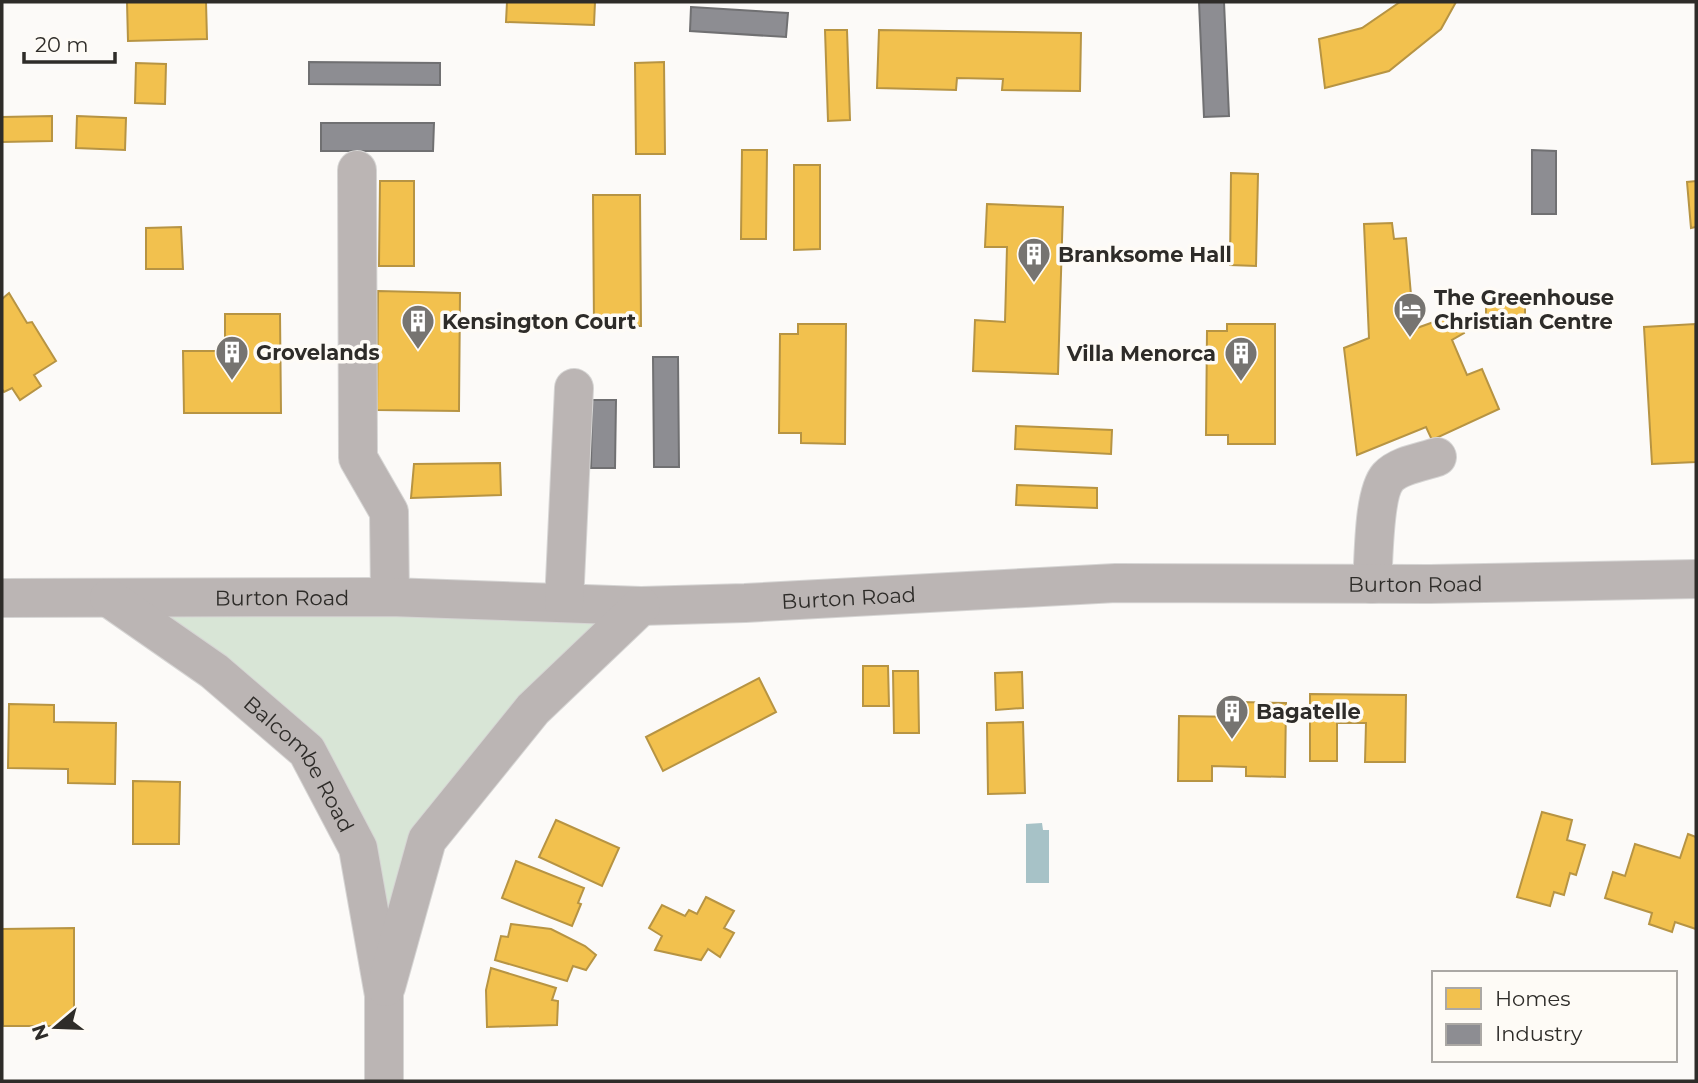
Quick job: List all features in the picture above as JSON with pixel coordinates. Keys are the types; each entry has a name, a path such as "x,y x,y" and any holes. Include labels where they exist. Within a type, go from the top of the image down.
{"street":[{"path":"356,170 358,458 389,512 390,597"},
{"path":"564,603 574,388"},
{"path":"1372,584 1379,495 1387,478 1402,468 1437,457"},
{"name":"Burton Road","path":"2,598 390,597 641,606 1116,583 1372,584 1696,579"},
{"name":"Balcombe Road","path":"109,598 215,670 307,751 358,849 384,995 384,1081"},
{"name":"Balcombe Road","path":"384,995 427,840 533,709 641,606"}],"green space":[{"path":"109,598 641,606 427,840 382,986 307,751"}],"water":[{"path":"1042,823 1043,830 1049,830 1049,883 1026,883 1026,824"}],"building: Homes":[{"path":"127,2 206,2 207,39 128,41"},
{"path":"507,2 595,2 594,25 506,22"},
{"path":"1400,2 1456,2 1441,29 1389,71 1325,88 1319,39 1362,28"},
{"path":"825,30 847,30 850,120 828,121"},
{"path":"879,30 1081,33 1080,91 1002,90 1003,79 957,78 956,90 877,88"},
{"path":"664,62 665,154 636,154 635,63"},
{"path":"136,63 166,64 165,104 135,103"},
{"path":"52,116 52,141 2,142 2,117"},
{"path":"77,116 126,118 125,150 76,148"},
{"path":"742,150 767,150 766,239 741,239"},
{"path":"794,165 820,165 820,249 794,250"},
{"path":"1231,173 1258,174 1256,266 1230,265"},
{"path":"380,181 414,181 414,266 379,266"},
{"path":"1696,181 1696,227 1691,228 1687,182"},
{"path":"593,195 640,195 641,326 594,326"},
{"name":"Branksome Hall","path":"987,204 1063,207 1058,374 973,371 975,320 1005,322 1007,247 985,247"},
{"name":"The Greenhouse Christian Centre","path":"1392,223 1394,239 1406,238 1414,329 1456,314 1464,333 1452,340 1467,375 1482,369 1499,409 1432,440 1426,427 1357,455 1344,348 1369,338 1364,224"},
{"path":"181,227 183,269 146,269 146,228"},
{"name":"Kensington Court","path":"378,291 460,293 459,411 377,410"},
{"path":"9,293 27,323 32,322 56,361 34,375 41,386 20,400 12,388 4,392 2,389 2,299"},
{"path":"1486,295 1525,296 1525,324 1486,323"},
{"name":"Grovelands","path":"225,314 280,314 281,413 184,413 183,351 225,351"},
{"path":"798,324 846,324 845,444 801,443 801,433 779,433 780,334 798,334"},
{"name":"Villa Menorca","path":"1227,324 1275,324 1275,444 1228,444 1228,435 1206,435 1207,331 1227,331"},
{"path":"1695,324 1696,462 1652,464 1644,327"},
{"path":"1016,426 1112,430 1111,454 1015,449"},
{"path":"500,463 501,495 411,498 414,464"},
{"path":"1017,485 1097,488 1097,508 1016,505"},
{"path":"863,666 888,666 889,706 863,706"},
{"path":"893,671 918,671 919,733 894,733"},
{"path":"1022,672 1023,708 996,710 995,673"},
{"path":"759,678 776,712 663,771 646,737"},
{"name":"Bagatelle","path":"1310,694 1406,695 1405,762 1365,762 1366,723 1337,723 1337,761 1310,761"},
{"name":"Bagatelle","path":"1241,702 1286,703 1285,777 1246,776 1246,767 1212,766 1212,781 1178,781 1179,716 1241,717"},
{"path":"9,704 54,705 54,722 116,723 115,784 68,783 68,769 8,768"},
{"path":"1023,722 1025,793 988,794 987,723"},
{"path":"133,781 180,782 179,844 133,844"},
{"path":"1542,812 1572,820 1567,840 1585,845 1576,875 1570,873 1564,895 1554,892 1550,906 1517,897"},
{"path":"556,820 619,848 602,886 539,857"},
{"path":"1688,834 1696,837 1696,929 1675,922 1672,932 1649,924 1652,913 1605,898 1613,872 1625,876 1635,844 1680,858"},
{"path":"516,861 584,888 572,926 502,898"},
{"path":"706,897 734,911 724,928 734,933 720,957 708,949 701,960 655,950 662,936 649,928 662,905 685,916 689,910 697,914"},
{"path":"511,924 551,929 585,946 596,955 586,970 573,966 567,981 495,960 501,936 508,937"},
{"path":"74,928 74,1026 3,1026 2,929"},
{"path":"491,968 556,988 552,1000 558,1001 557,1025 487,1027 486,990"}],"building: Industry":[{"path":"1199,2 1224,2 1229,116 1204,117"},
{"path":"691,7 788,13 786,37 690,31"},
{"path":"309,62 440,63 440,85 309,84"},
{"path":"321,123 434,123 433,151 321,151"},
{"path":"1532,150 1556,151 1556,214 1532,214"},
{"path":"653,357 678,357 679,467 654,467"},
{"path":"592,400 616,400 615,468 591,468"}],"place":[{"name":"Branksome Hall","path":"1034,284"},
{"name":"The Greenhouse Christian Centre","path":"1410,339"},
{"name":"Kensington Court","path":"418,351"},
{"name":"Grovelands","path":"232,382"},
{"name":"Villa Menorca","path":"1241,383"},
{"name":"Bagatelle","path":"1232,741"}]}
